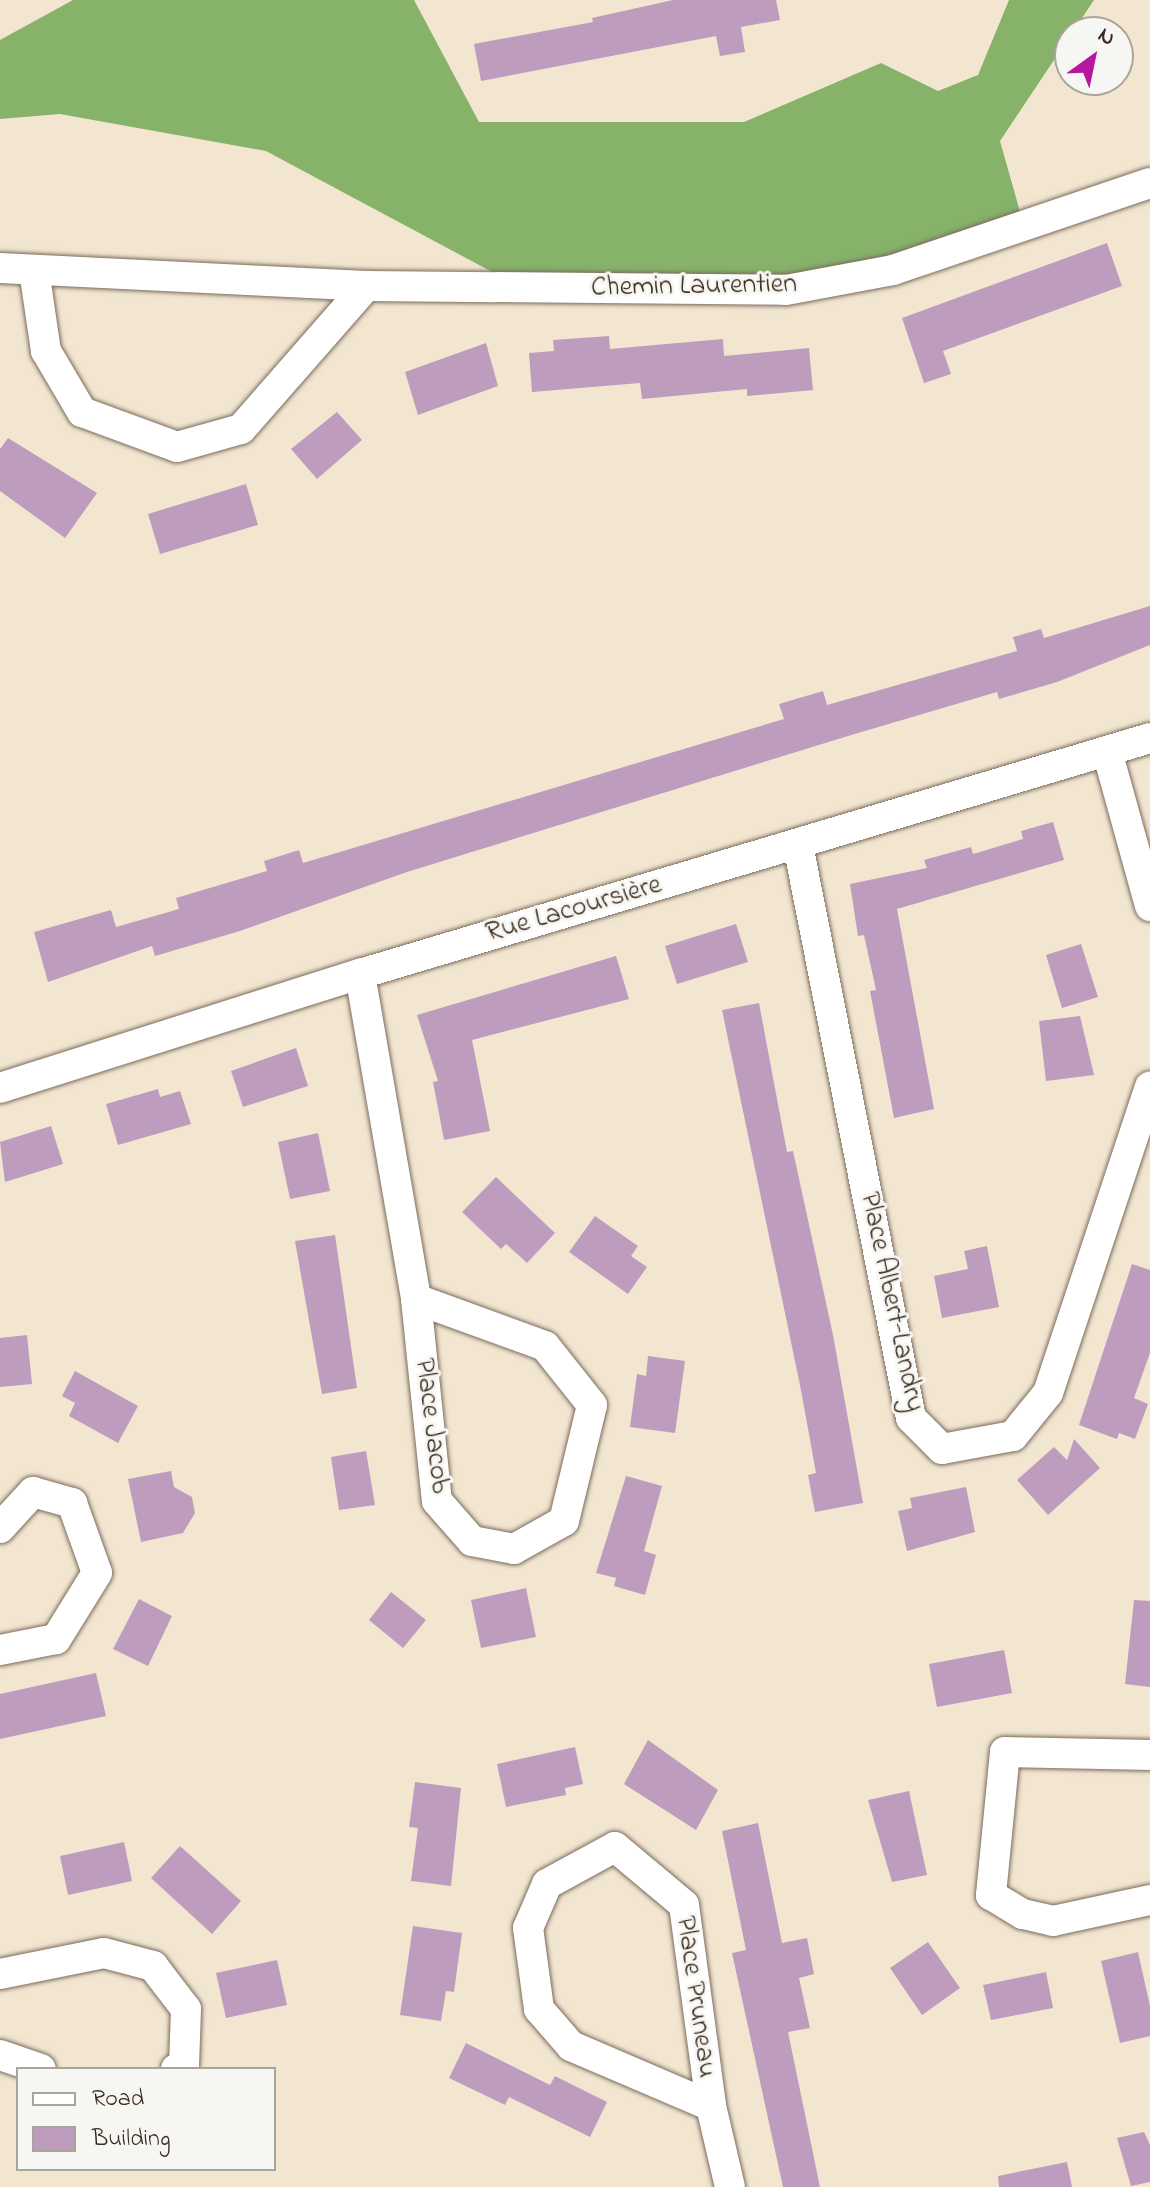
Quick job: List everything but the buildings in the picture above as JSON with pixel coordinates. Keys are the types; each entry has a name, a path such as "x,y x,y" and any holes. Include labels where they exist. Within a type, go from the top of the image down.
{"street":[{"name":"Chemin Laurentien","path":"0,268 366,286 786,290 893,270 1150,183"},
{"path":"34,270 46,351 82,412 177,447 241,429 366,286"},
{"name":"Rue Lacoursière","path":"0,1088 360,974 1150,738"},
{"path":"1107,751 1150,906"},
{"name":"Place Albert-Landry","path":"798,845 911,1418 942,1449 1013,1436 1048,1393 1150,1087"},
{"name":"Place Jacob","path":"360,974 416,1299 437,1501 472,1541 514,1549 564,1521 592,1405 545,1346 416,1299"},
{"path":"0,1528 33,1492 72,1503 97,1573 56,1639 0,1650"},
{"path":"1150,1755 1005,1752 991,1895 1023,1914 1053,1921 1150,1900"},
{"name":"Place Pruneau","path":"711,2106 571,2046 539,2009 528,1928 547,1884 615,1847 684,1905 711,2106 730,2187"},
{"path":"0,1974 104,1953 153,1966 186,2009 184,2065 180,2067"},
{"path":"0,2055 35,2067"}],"green space":[{"path":"73,0 414,0 479,122 744,122 881,63 938,91 978,75 1009,0 1094,0 1083,16 1054,16 1054,60 1000,141 1024,226 893,270 522,288 266,151 60,114 0,119 0,40"}]}
